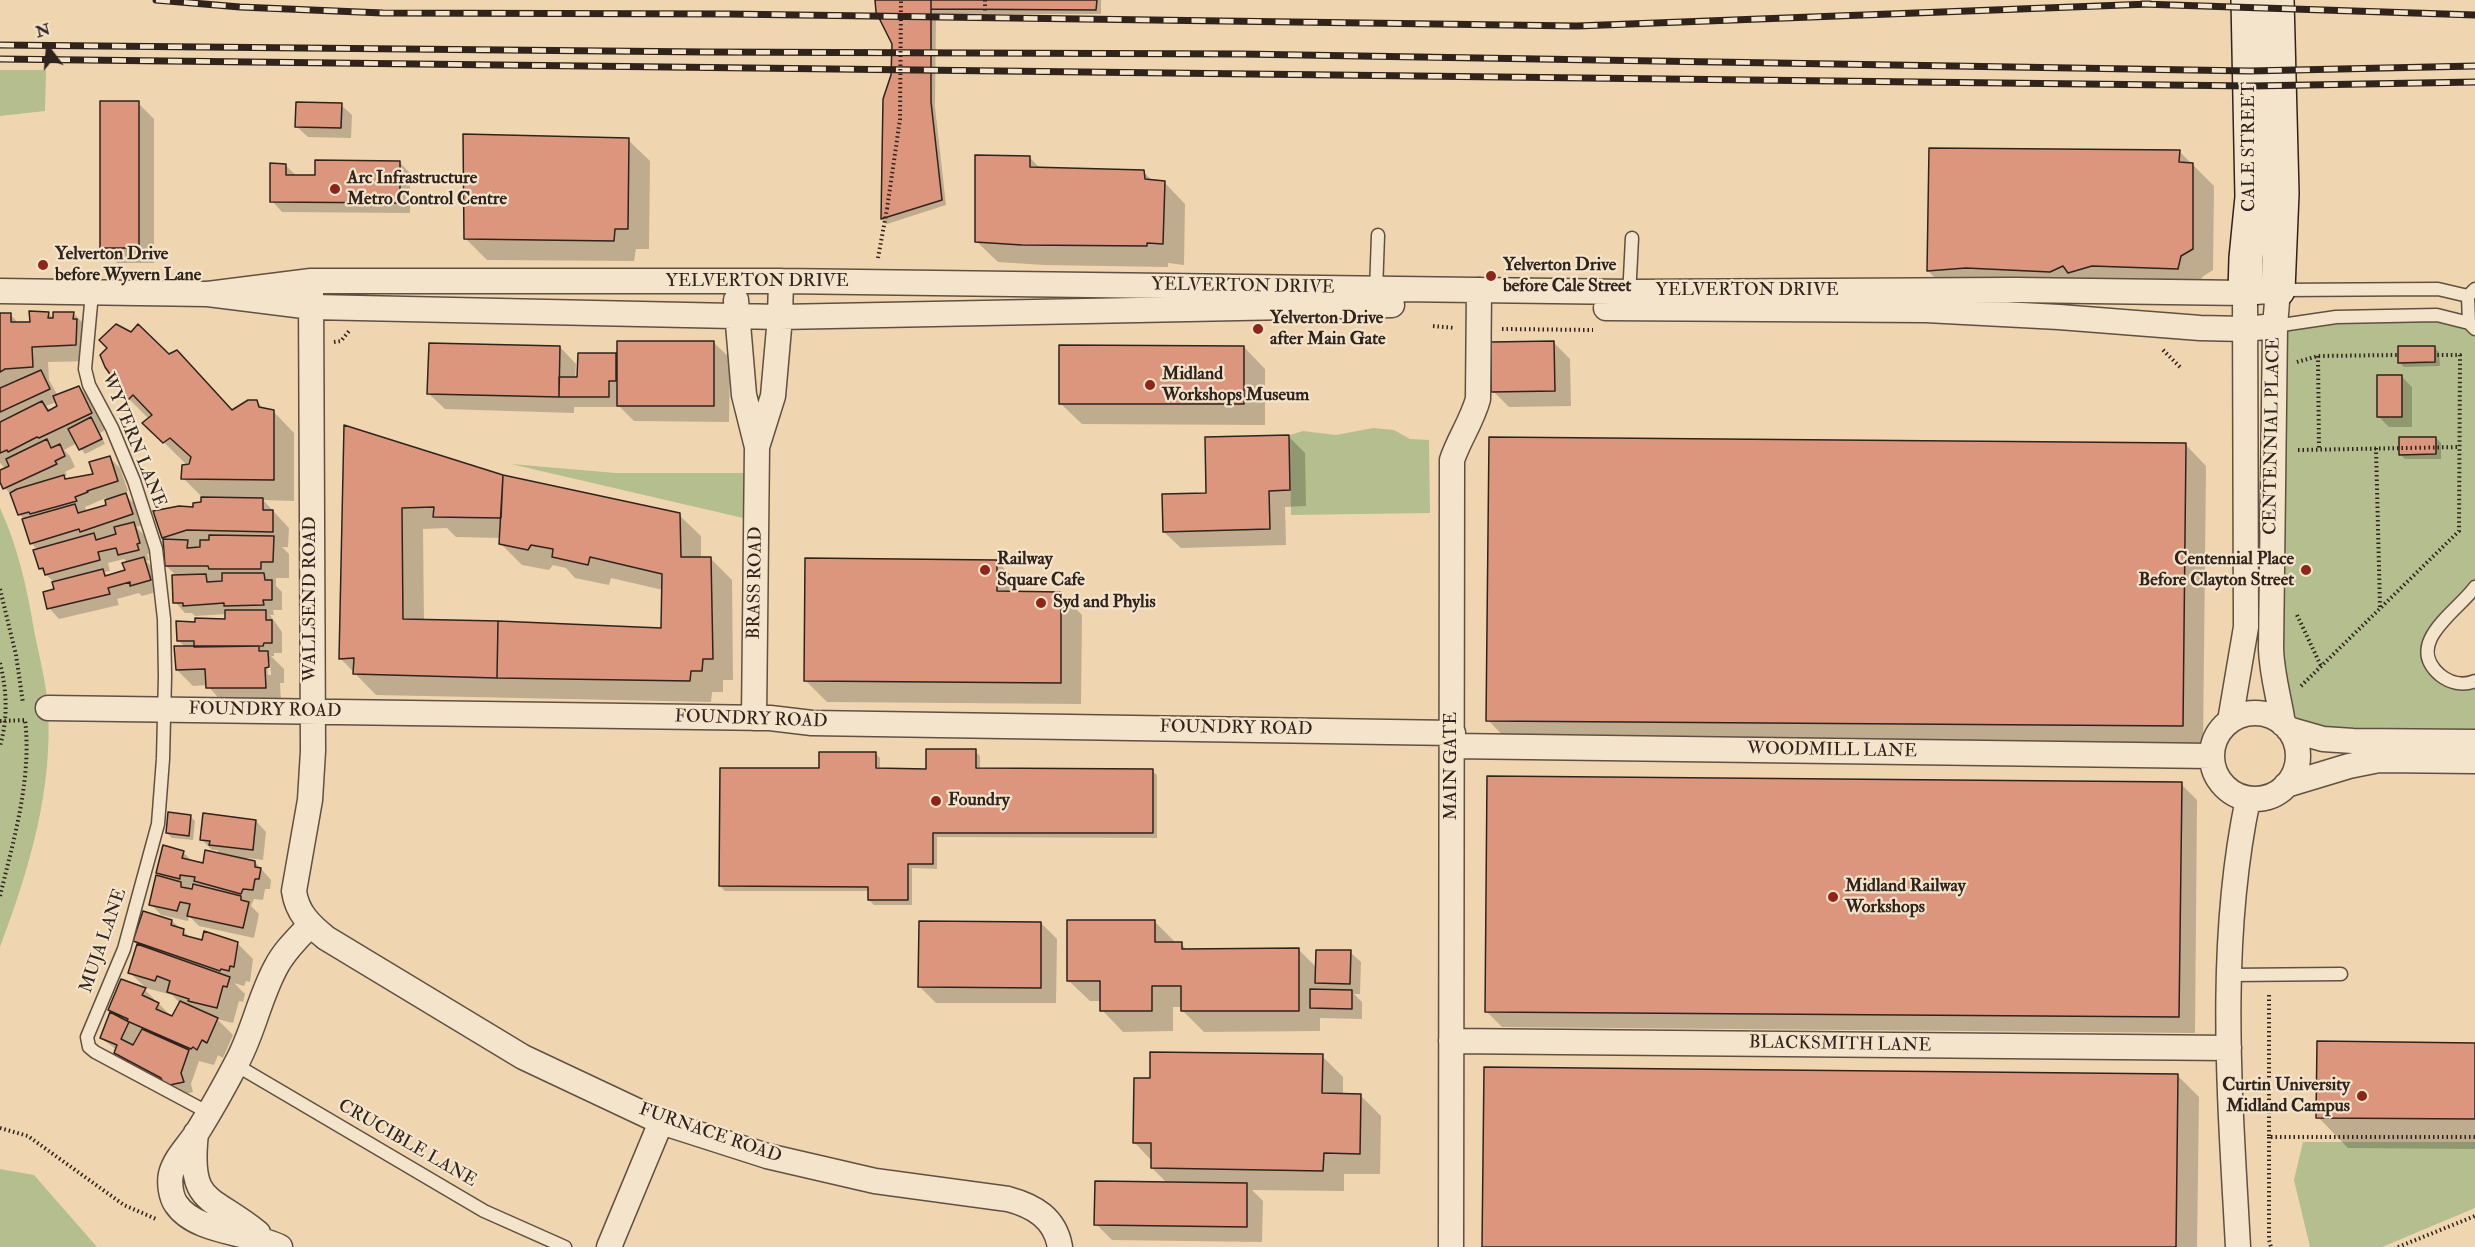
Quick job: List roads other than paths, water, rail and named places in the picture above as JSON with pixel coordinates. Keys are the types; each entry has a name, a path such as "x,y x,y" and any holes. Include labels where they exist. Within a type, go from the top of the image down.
{"street":[{"name":"CALE STREET","path":"2245,293 2252,197 2248,0"},
{"name":"CALE STREET","path":"2277,0 2282,193 2278,290"},
{"name":"YELVERTON DRIVE","path":"208,294 311,281 781,281 1375,297 1629,300 2059,316 2200,328 2245,329 2275,326"},
{"name":"WALLSEND ROAD","path":"310,925 296,902 294,891 310,801 312,751 311,281"},
{"name":"BRASS ROAD","path":"734,281 744,395 757,447 754,718"},
{"name":"BRASS ROAD","path":"757,447 773,396 781,281"},
{"name":"YELVERTON DRIVE","path":"1629,300 2015,290 2245,293 2278,290"},
{"name":"CENTENNIAL PLACE","path":"2278,290 2275,326 2271,649 2272,678 2286,726"},
{"name":"YELVERTON DRIVE","path":"0,291 208,294 312,307 780,317 1375,297"},
{"name":"CENTENNIAL PLACE","path":"2230,720 2246,627 2245,293"},
{"name":"MAIN GATE","path":"1451,1247 1452,460 1456,445 1474,412 1478,399 1479,297"},
{"name":"FOUNDRY ROAD","path":"48,708 754,718 812,723 1453,740"},
{"path":"2286,726 2296,745 2298,764 2294,776 2286,786 2262,799 2248,799 2226,788 2218,779 2213,768 2211,756 2214,742 2220,730 2230,720 2243,715 2257,713 2271,716 2286,726 2323,739 2475,742"},
{"name":"WOODMILL LANE","path":"1453,740 2211,756"},
{"path":"2286,786 2349,766 2379,760 2475,761"},
{"path":"2238,1247 2229,1048 2230,975 2232,910 2248,799"},
{"path":"274,1244 203,1195 194,1170 203,1123 236,1065 276,967 285,953 310,925"},
{"name":"FURNACE ROAD","path":"310,925 326,938 523,1057 662,1122 768,1156 876,1181 1025,1203 1041,1212 1051,1223 1060,1247"},
{"name":"BLACKSMITH LANE","path":"1451,1041 2229,1048"},
{"path":"609,1247 662,1122"}],"lane":[{"path":"1375,297 1378,235"},
{"path":"1629,300 1632,238"},
{"path":"2275,326 2336,316 2436,315 2472,326 2472,293 2438,289 2278,290"},
{"name":"WYVERN LANE","path":"92,293 85,369 89,385 112,428 134,481 156,549 164,620 165,710"},
{"path":"2475,587 2433,631 2428,653 2431,664 2446,680 2458,684 2475,681"},
{"name":"MUJA LANE","path":"165,710 158,824 149,862 124,949 87,1037 89,1047 95,1052 203,1123"},
{"path":"2230,975 2341,974"},
{"name":"CRUCIBLE LANE","path":"236,1065 484,1211 565,1247"}],"railway":[{"path":"156,0 240,7 383,13 728,14 1577,26 2150,4"},
{"path":"2142,4 2475,15"},
{"path":"0,45 706,52 1241,54 2250,71 2475,66"},
{"path":"0,59 2251,86 2475,82"}],"place":[{"name":"Arc Infrastructure Metro Control Centre","path":"335,189"},
{"name":"Yelverton Drive before Wyvern Lane","path":"43,265"},
{"name":"Yelverton Drive before Cale Street","path":"1491,276"},
{"name":"Yelverton Drive after Main Gate","path":"1258,329"},
{"name":"Midland Workshops Museum","path":"1150,385"},
{"name":"Railway Square Cafe","path":"985,570"},
{"name":"Centennial Place Before Clayton Street","path":"2306,570"},
{"name":"Syd and Phylis","path":"1041,603"},
{"name":"Foundry","path":"936,801"},
{"name":"Midland Railway Workshops","path":"1833,897"},
{"name":"Curtin University Midland Campus","path":"2362,1096"}]}
